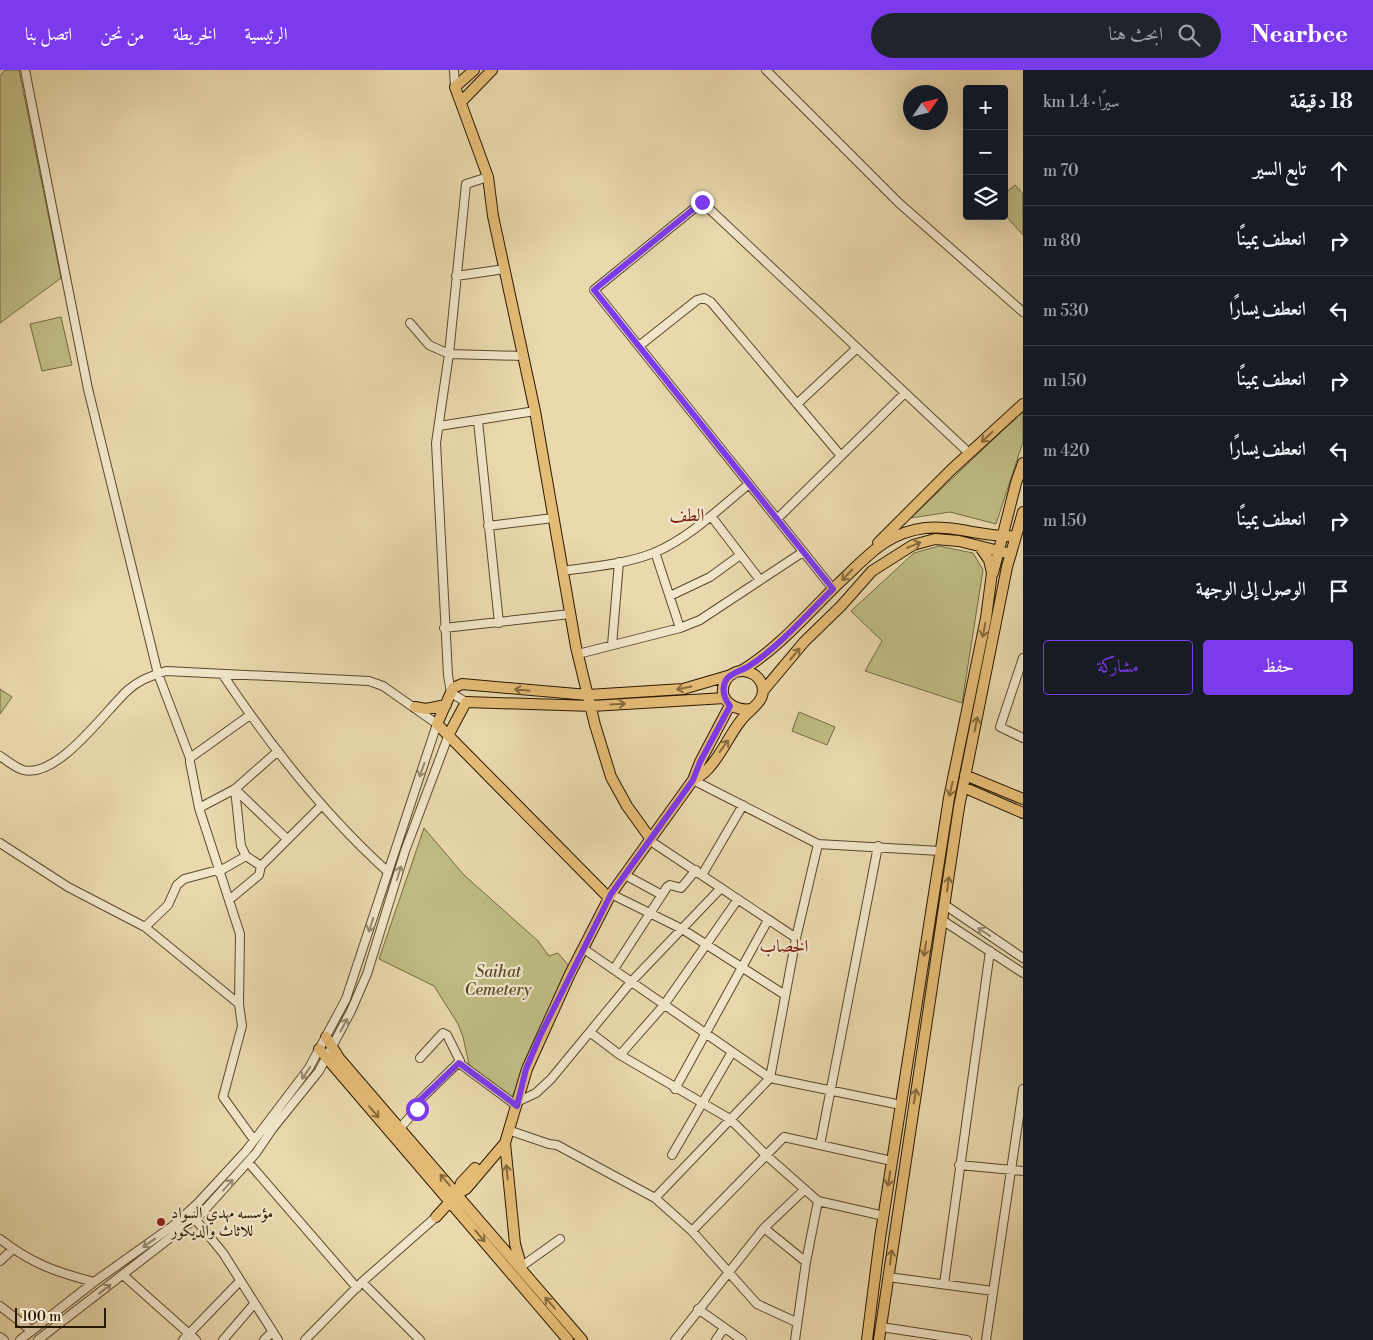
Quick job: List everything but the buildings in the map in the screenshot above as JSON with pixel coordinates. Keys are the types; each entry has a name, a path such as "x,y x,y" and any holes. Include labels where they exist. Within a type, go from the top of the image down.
{"main road":[{"path":"474,70 455,87 488,177 505,270 535,412 578,654 611,777 626,806 649,839"},
{"path":"461,102 492,70"},
{"path":"610,896 437,724 453,688 462,684 588,695 683,689 736,673 763,656 969,453 1023,404"},
{"path":"991,582 1023,462"},
{"path":"879,1340 963,786 1010,554 1023,512"},
{"path":"866,555 904,533 925,528 945,528 1003,537 1016,536"},
{"path":"693,780 706,771 751,709 759,702 763,691 804,642 872,571 892,556 913,545 935,539 959,541 1010,554"},
{"path":"867,1340 892,1161 940,851 986,618 992,573 989,560 980,547"},
{"path":"736,673 753,674 760,680 763,691"},
{"path":"522,1269 515,1244 506,1143 526,1069 540,1036 610,896 693,780 727,702 723,689 736,673"},
{"path":"449,734 466,702 592,706 727,702 742,711 751,709"},
{"path":"415,707 426,709 446,705"},
{"path":"965,775 1023,799"},
{"path":"963,786 1023,813"},
{"path":"326,1037 339,1058 400,1128 568,1340"},
{"path":"323,1053 522,1269 582,1340"},
{"path":"454,1197 461,1183 508,1130"},
{"path":"436,1216 454,1197 466,1189 506,1143"}],"street":[{"path":"25,70 88,389 158,674 190,758 199,808 240,934 240,1004 242,1026 240,1040 232,1057 223,1097 254,1140"},
{"path":"454,70 455,87"},
{"path":"766,70 899,203 1023,312"},
{"path":"466,702 451,693 444,628 436,443 449,354 466,184 488,177"},
{"path":"833,589 594,290 702,202 969,453"},
{"path":"456,276 505,270"},
{"path":"639,346 697,300 704,298 711,302 841,456"},
{"path":"410,323 429,345 449,354 523,356"},
{"path":"798,404 857,348"},
{"path":"777,519 905,393"},
{"path":"439,426 478,422 535,412"},
{"path":"478,422 499,624"},
{"path":"562,571 619,562 655,552 711,516 749,484"},
{"path":"711,516 739,556 760,580"},
{"path":"488,526 553,518"},
{"path":"655,552 680,628"},
{"path":"578,654 680,628 700,620 803,552"},
{"path":"670,596 710,577 739,556"},
{"path":"612,645 619,562"},
{"path":"444,628 499,624 570,614"},
{"path":"1023,658 1000,727 1023,738"},
{"path":"0,756 24,770 39,769 56,762 129,689 148,676 166,671 369,681 383,686 437,724 346,999 326,1037 319,1071 248,1162 195,1219 38,1340"},
{"path":"223,675 250,715 321,806 354,842 388,872"},
{"path":"190,758 250,715"},
{"path":"20,1340 94,1282 174,1225 198,1203 254,1140 309,1068 332,1046 352,1011 367,974 406,851 449,734"},
{"path":"199,808 235,789 278,751"},
{"path":"693,780 818,844 940,851"},
{"path":"235,789 287,839"},
{"path":"235,789 241,846 246,856 261,866"},
{"path":"614,969 668,885 682,887 699,873 743,805"},
{"path":"228,900 259,875 261,866 321,806"},
{"path":"649,839 796,938"},
{"path":"0,843 68,887 145,927 240,1004"},
{"path":"655,1198 770,1078 796,938 818,844"},
{"path":"820,1145 878,846"},
{"path":"145,927 168,905 177,885 184,879 218,871 246,856"},
{"path":"624,875 662,895"},
{"path":"459,1063 518,1104 536,1093 591,1033 631,982 721,888"},
{"path":"610,896 651,913 682,930 742,966 785,995"},
{"path":"620,1055 664,1005 738,899"},
{"path":"945,905 1023,958"},
{"path":"675,1089 768,920"},
{"path":"942,920 1023,973"},
{"path":"584,949 770,1078 901,1105"},
{"path":"944,1284 990,951"},
{"path":"420,1058 440,1034 445,1033 459,1058 459,1063"},
{"path":"591,1033 620,1055 730,1120 818,1201 884,1216"},
{"path":"672,1154 732,1052"},
{"path":"400,1128 417,1109 419,1101 459,1063"},
{"path":"986,1340 1011,1169 1021,1116 1023,1089"},
{"path":"508,1130 549,1144 558,1145 655,1198 692,1231 757,1304 796,1322"},
{"path":"692,1231 784,1137 892,1161"},
{"path":"248,1162 360,1285 420,1340"},
{"path":"959,1165 1023,1171"},
{"path":"675,1340 764,1228 804,1190"},
{"path":"795,1340 796,1322 818,1201"},
{"path":"305,1340 360,1285 436,1216"},
{"path":"195,1219 215,1242 278,1340"},
{"path":"764,1228 806,1262"},
{"path":"0,1239 26,1258 64,1274 94,1282"},
{"path":"522,1269 560,1239"},
{"path":"0,1261 13,1249"},
{"path":"122,1275 186,1337 196,1340"},
{"path":"888,1277 993,1291"},
{"path":"186,1337 239,1282"},
{"path":"223,1340 254,1304"},
{"path":"0,1306 32,1331"},
{"path":"698,1309 742,1340"},
{"path":"881,1327 932,1337 967,1340"},
{"path":"716,1340 724,1328"},
{"path":"264,1340 272,1332"},
{"path":"0,1336 4,1340"}],"green space":[{"path":"5,70 19,70 61,278 0,323 0,76"},
{"path":"1015,185 1023,194 1023,235 1008,218 1008,191"},
{"path":"61,317 72,365 42,371 30,324"},
{"path":"1023,411 1023,442 996,524 950,512 911,518"},
{"path":"939,546 973,553 983,570 962,703 865,671 882,641 851,611 914,553"},
{"path":"0,689 12,697 0,714"},
{"path":"799,712 835,727 827,745 792,731"},
{"name":"Saihat Cemetery","path":"424,828 464,875 538,941 549,956 558,953 569,966 511,1100 473,1072 458,1024 434,986 379,959"}],"place":[{"name":"مؤسسه مهدي السواد للاثاث والديكور","path":"161,1222"}],"district":[{"name":"الطف","path":"687,515"},
{"name":"الخصاب","path":"784,946"}],"route":[{"path":"417,1109 417,1103 459,1063 517,1106 526,1069 540,1036 611,894 693,780 700,762 730,706 725,698 723,689 726,681 731,675 741,671 763,656 833,589 594,290 702,202"}]}
